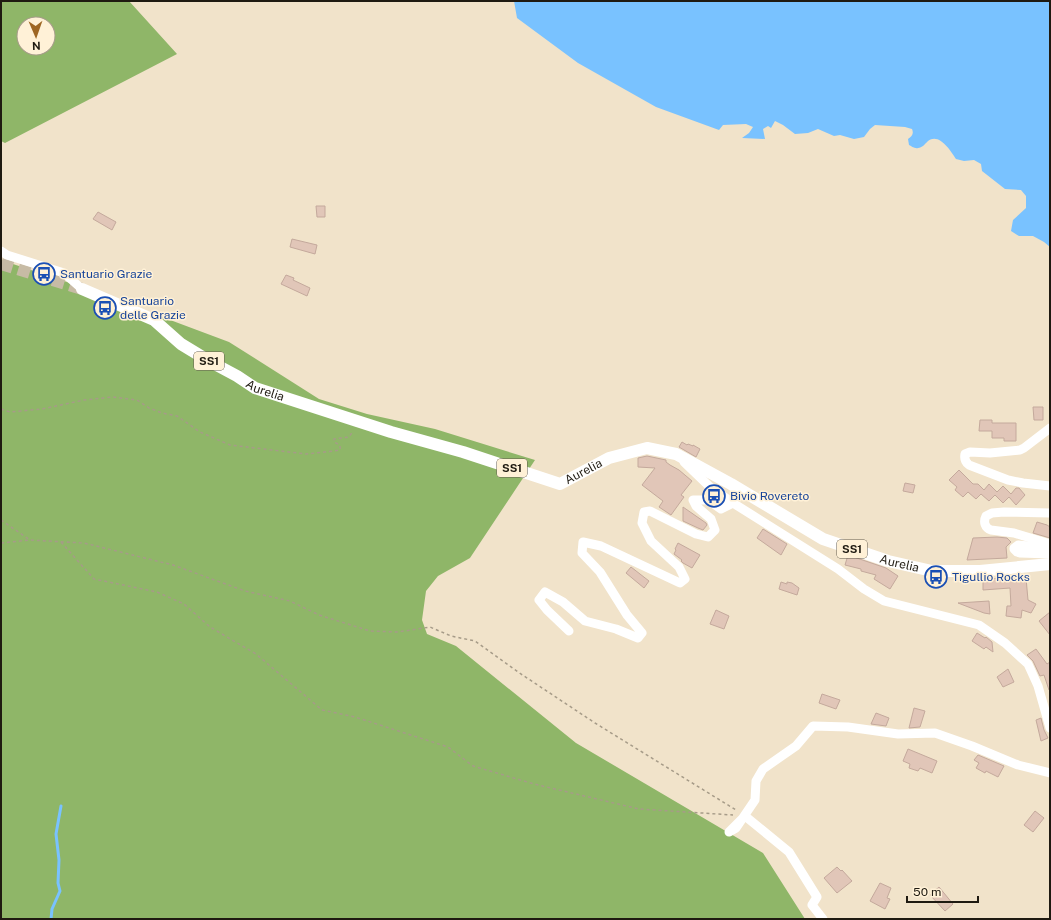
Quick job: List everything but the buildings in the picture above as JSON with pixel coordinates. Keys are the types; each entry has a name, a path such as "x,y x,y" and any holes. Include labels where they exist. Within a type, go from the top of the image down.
{"main road":[{"name":"Aurelia","path":"82,289 154,320 181,344 255,388 391,432 463,452 560,484 609,458 647,448 676,454 731,484 823,539 888,561 932,571 980,571 1050,564"}],"street":[{"path":"1,251 6,255 64,273 82,289"},
{"path":"1050,428 1020,450 970,452 966,454 964,458 966,463 969,465 1008,480 1050,486"},
{"path":"676,454 710,487 838,569 864,589 884,601 979,625 1005,643 1028,664 1038,686 1050,728"},
{"path":"569,631 547,610 539,600 544,592 563,602 585,621 616,629 638,638 642,633 627,615 600,572 582,553 583,542 601,546 680,583 685,578 679,567 651,541 642,523 644,512 650,511 696,534 708,537 715,530 712,519 696,506 693,500 708,500 721,509 733,503"},
{"path":"1050,513 992,513 986,516 985,522 986,527 991,530 1014,533 1050,544"},
{"path":"1050,548 1018,545 1014,548 1014,551 1050,554"},
{"path":"823,919 812,905 817,897 789,852 745,816 755,800 756,781 763,769 796,746 813,726 848,726 898,734 935,733 1018,765 1050,773"}],"path":[{"path":"1,409 10,412 42,409 84,400 113,397 137,400 149,408 162,413 177,416 200,432 230,445 306,454 334,452 340,450 339,444 334,442 334,439 349,437 353,433 353,430 345,417"},
{"path":"1,520 30,540"},
{"path":"1,543 30,540 84,543 173,565 245,591 290,601 318,615 370,631 398,632 430,627 451,636 475,642 595,723 745,816"},
{"path":"62,542 94,578 157,592 184,604 210,627 256,654 322,710 355,717 448,747 473,766 534,784 639,809 745,816"}],"green space":[{"path":"1,1 129,1 177,54 5,143 1,141"},
{"path":"1,260 82,287 229,342 319,399 367,414 435,429 535,460 470,558 438,576 426,591 422,620 427,634 456,646 576,743 763,853 805,919 1,919"}],"water":[{"path":"514,1 1050,1 1050,247 1033,236 1019,236 1011,231 1013,220 1026,208 1026,196 1021,190 1005,189 982,171 981,164 974,160 964,161 956,159 948,147 936,139 932,139 923,146 916,148 909,145 908,139 912,135 912,129 905,127 875,125 864,137 854,139 840,135 834,136 818,129 808,133 795,134 775,121 771,128 768,126 763,129 765,139 742,138 749,133 753,127 746,124 723,125 719,130 656,107 578,63 517,18"}],"waterway":[{"path":"51,919 52,909 60,891 58,883 59,860 56,834 61,806"}],"tunnel":[{"path":"1,264 82,289"}],"place":[{"name":"Santuario Grazie","path":"44,274"},
{"name":"Santuario delle Grazie","path":"105,308"},
{"name":"Bivio Rovereto","path":"714,496"},
{"name":"Tigullio Rocks","path":"936,577"}]}
